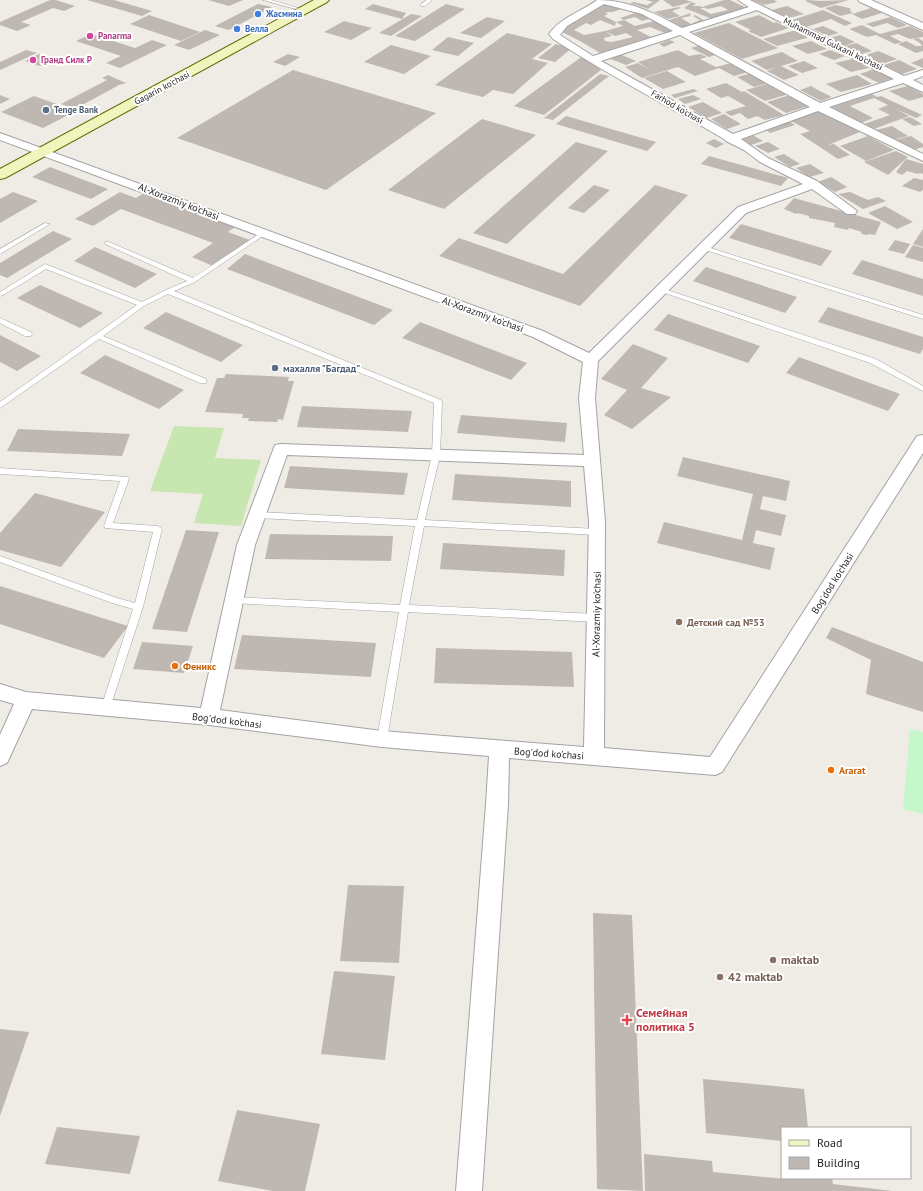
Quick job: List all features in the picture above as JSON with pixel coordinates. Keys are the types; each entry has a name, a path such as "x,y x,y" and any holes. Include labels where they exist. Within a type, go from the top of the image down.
{"main road":[{"name":"Gagarin ko'chasi","path":"0,175 37,150 310,0"},
{"name":"Gagarin ko'chasi","path":"0,165 37,150 323,0"}],"street":[{"path":"603,0 645,12 819,107 923,158"},
{"name":"Farhod ko'chasi","path":"603,0 563,25 554,34 556,37 592,60 748,148 764,160 813,184 850,211"},
{"name":"Muhammad Gulxani ko'chasi","path":"743,0 923,89"},
{"path":"863,0 923,27"},
{"path":"592,60 684,32 758,7"},
{"path":"730,139 819,107 923,73"},
{"name":"Al-Xorazmiy ko'chasi","path":"0,136 538,334 591,360 587,398 597,532 594,757"},
{"path":"591,360 742,210 813,184"},
{"name":"Bog'dod ko'chasi","path":"0,692 26,700 209,717 382,740 715,766 923,440"},
{"path":"209,717 246,545 282,449 592,461"},
{"path":"0,757 26,700"},
{"path":"468,1191 496,812 499,750"}],"lane":[{"path":"265,0 296,8"},
{"path":"423,5 430,0"},
{"path":"0,252 46,224"},
{"path":"0,406 142,305 168,291 193,281 264,233"},
{"path":"108,243 193,281"},
{"path":"704,248 923,317"},
{"path":"0,295 45,266 142,305"},
{"path":"661,290 873,361 923,389"},
{"path":"168,291 438,402 436,455 420,522 403,609 382,740"},
{"path":"0,320 28,334"},
{"path":"98,336 204,381"},
{"path":"0,471 125,479 108,526 158,529 138,607 106,708"},
{"path":"258,515 597,532"},
{"path":"0,559 114,601 138,607"},
{"path":"233,600 596,618"}],"green space":[{"path":"174,426 224,428 215,458 261,460 241,526 194,523 203,494 150,491"},
{"path":"910,729 923,732 923,814 903,809"}],"building":[{"path":"50,0 56,0 75,6 64,11 53,8 21,22 31,25 17,31 0,25 0,22"},
{"path":"87,0 114,0 152,11 142,16"},
{"path":"208,0 243,0 229,6"},
{"path":"646,0 660,0 648,9 630,3 634,2 647,5 653,2"},
{"path":"663,0 686,0 692,2 673,7"},
{"path":"724,0 730,0 749,9 712,19 684,8 692,2 696,4 692,6 702,7","holes":["721,6 728,10 711,14 700,8 704,8 702,7 708,9"]},
{"path":"752,0 774,0 777,2 764,5"},
{"path":"849,0 821,8 805,1"},
{"path":"258,4 272,7 229,30 215,26"},
{"path":"373,4 406,13 402,19 365,9"},
{"path":"446,4 465,9 415,41 395,36"},
{"path":"604,4 621,9 605,13 608,14 604,16 616,22 624,20 635,26 654,21 671,31 665,33 650,27 637,30 651,37 600,53 560,31","holes":["600,20 615,26 616,22 623,26 584,35 574,30 586,23 591,25","605,31 615,36 626,33 633,37 612,42 605,41 604,38 612,36"]},
{"path":"836,5 849,8 853,13 840,16 825,8"},
{"path":"787,6 804,14 789,18 772,10"},
{"path":"679,7 681,8 672,11 680,16 668,19 654,12"},
{"path":"871,8 882,13 862,19 852,14"},
{"path":"823,10 852,23 845,26 831,19 806,27 792,20"},
{"path":"638,12 649,19 642,21 635,17 624,20 620,18"},
{"path":"691,13 690,16 681,18 691,24 700,20 693,16 695,15 707,22 684,28 669,20"},
{"path":"411,14 422,16 391,36 379,33"},
{"path":"149,15 200,32 181,41 130,24"},
{"path":"759,15 774,23 776,22 789,28 761,37 748,31 751,30 735,22"},
{"path":"487,17 505,21 481,38 460,33"},
{"path":"890,17 907,25 898,28 887,23 873,27 866,24"},
{"path":"344,21 372,28 351,40 324,32"},
{"path":"729,23 778,48 742,59 694,33"},
{"path":"862,25 880,34 910,26 923,32 923,37 910,39 898,34 890,36 902,42 895,44 876,35 867,37 849,29"},
{"path":"823,26 839,33 828,36 813,29"},
{"path":"205,30 220,35 189,50 174,45"},
{"path":"796,30 810,37 777,46 763,39"},
{"path":"507,33 552,44 532,59 548,63 513,94 493,90 483,97 435,85"},
{"path":"91,34 135,48 152,40 167,45 120,68 106,63 121,56 76,41"},
{"path":"840,35 855,42 845,46 829,38"},
{"path":"448,37 474,43 458,56 432,50"},
{"path":"918,38 923,41 923,51 916,53 898,44 906,41 916,46 922,46 913,39"},
{"path":"669,40 675,42 664,47 659,44"},
{"path":"811,41 827,49 808,54 792,46"},
{"path":"856,43 872,51 861,54 846,46"},
{"path":"556,44 572,48 555,62 538,58"},
{"path":"391,45 431,56 404,74 364,62"},
{"path":"701,45 718,54 709,57 691,48"},
{"path":"26,50 37,53 0,70 0,62"},
{"path":"678,50 689,56 700,54 707,57 700,59 716,67 731,63 748,72 734,76 719,68 695,76 678,67 642,78 625,67 638,63 652,71 638,62"},
{"path":"830,50 845,56 834,60 819,54"},
{"path":"878,51 897,59 882,64 863,56"},
{"path":"782,52 798,61 781,66 799,75 784,80 767,71 777,67 767,70 751,61"},
{"path":"617,53 636,61 626,65 608,58"},
{"path":"39,54 55,59 40,66 25,61"},
{"path":"288,54 300,57 285,66 273,62"},
{"path":"584,55 601,70 544,115 514,106"},
{"path":"923,58 923,68 911,63"},
{"path":"853,59 869,68 851,72 835,63"},
{"path":"899,60 917,69 902,74 884,65"},
{"path":"804,61 818,68 802,73 788,66"},
{"path":"874,69 893,78 879,83 860,74"},
{"path":"293,70 436,113 326,190 177,138"},
{"path":"667,71 686,82 663,89 644,78"},
{"path":"751,73 768,83 754,87 737,77"},
{"path":"600,74 609,76 553,120 544,118"},
{"path":"108,75 126,83 119,85 75,109 61,104 107,80 102,78"},
{"path":"857,75 872,84 841,92 826,84"},
{"path":"726,83 742,92 744,91 784,115 765,120 757,116 748,119 740,113 731,116 725,112 746,106 728,96 721,98 706,89"},
{"path":"770,83 789,94 765,101 746,90"},
{"path":"811,86 832,97 821,101 800,90"},
{"path":"908,86 923,94 923,97 909,101 889,91"},
{"path":"693,89 698,91 675,98 671,95"},
{"path":"872,94 877,97 881,96 922,115 916,118 896,109 909,116 874,129 864,124 890,115 878,109 888,105 874,98 850,106 873,118 861,123 832,107"},
{"path":"0,95 10,99 0,104"},
{"path":"693,95 701,99 685,104 678,99"},
{"path":"790,95 809,106 786,113 767,102"},
{"path":"34,96 76,111 43,128 1,112"},
{"path":"703,102 722,113 707,118 688,107"},
{"path":"819,111 860,132 828,145 834,144 850,155 838,159 800,134 810,131 791,121"},
{"path":"724,114 741,124 727,129 711,119"},
{"path":"566,116 656,142 647,151 556,124"},
{"path":"910,117 922,124 914,126 902,119"},
{"path":"482,119 536,135 444,209 388,190"},
{"path":"787,120 795,125 770,133 766,130 773,128 769,126"},
{"path":"892,126 908,136 892,140 876,130"},
{"path":"751,134 763,141 751,145 739,137"},
{"path":"868,136 894,150 866,161 840,146"},
{"path":"911,136 923,144 923,147 910,151 894,140"},
{"path":"714,139 724,144 716,148 706,143"},
{"path":"576,142 608,151 507,244 473,233"},
{"path":"768,142 780,149 768,153 755,146"},
{"path":"896,151 908,157 888,175 864,162"},
{"path":"784,154 800,164 790,167 774,157"},
{"path":"709,156 788,178 781,186 701,164"},
{"path":"906,159 923,164 923,174 907,171 902,175 896,172"},
{"path":"810,164 824,173 809,177 796,168"},
{"path":"50,167 108,189 91,199 32,177"},
{"path":"831,177 847,187 835,192 818,182"},
{"path":"914,178 923,180 923,190 920,192 902,186"},
{"path":"594,185 610,190 584,213 568,208"},
{"path":"655,185 688,195 580,306 439,256 459,238 563,274"},
{"path":"13,192 38,201 0,223 0,199"},
{"path":"120,192 136,198 144,193 235,227 228,232 250,240 213,266 192,257 213,243 121,209 93,226 75,219"},
{"path":"850,192 868,200 878,197 886,201 863,209 838,194"},
{"path":"794,198 881,222 875,235 861,234 862,232 849,228 848,230 834,227 835,223 809,218 809,216 796,214 784,209"},
{"path":"885,206 913,222 897,229 868,213"},
{"path":"741,224 832,251 821,266 729,238"},
{"path":"923,229 923,247 913,244"},
{"path":"53,231 72,239 7,278 0,275 0,263"},
{"path":"895,240 910,244 904,254 888,250"},
{"path":"913,245 923,248 923,262 905,257"},
{"path":"95,247 157,274 135,288 74,261"},
{"path":"245,254 393,310 374,325 227,269"},
{"path":"862,260 923,279 923,296 852,274"},
{"path":"706,267 797,297 785,313 693,281"},
{"path":"40,285 103,313 80,328 17,298"},
{"path":"828,307 923,337 923,349 920,354 818,322"},
{"path":"166,312 243,345 221,362 143,328"},
{"path":"668,314 760,346 748,363 654,330"},
{"path":"420,322 527,363 511,380 402,338"},
{"path":"0,335 41,356 17,371 0,362"},
{"path":"633,344 668,358 641,388 671,397 632,429 604,415 627,390 601,379"},
{"path":"105,355 184,390 159,409 80,373"},
{"path":"799,357 900,394 888,411 786,373"},
{"path":"226,374 289,377 288,381 294,381 283,420 278,419 277,422 248,421 249,418 242,418 243,414 205,412 217,378 224,378"},
{"path":"302,406 412,411 408,432 297,427"},
{"path":"461,415 567,423 565,442 457,433"},
{"path":"18,429 130,434 122,456 7,451"},
{"path":"683,457 790,481 786,501 763,496 760,509 786,515 781,536 756,530 753,543 775,548 770,570 657,543 664,522 742,540 753,494 677,476"},
{"path":"290,466 408,473 404,495 284,488"},
{"path":"455,474 571,481 571,507 452,500"},
{"path":"35,493 105,512 61,567 0,550 0,533"},
{"path":"186,530 219,532 187,632 152,629"},
{"path":"270,534 393,536 391,561 265,559"},
{"path":"443,543 565,550 564,576 440,569"},
{"path":"0,586 128,626 104,658 0,624"},
{"path":"832,627 923,662 923,712 866,694 871,660 826,638"},
{"path":"242,635 376,643 371,677 234,669"},
{"path":"142,642 193,646 184,673 133,669"},
{"path":"436,648 572,652 574,687 434,683"},
{"path":"348,885 404,886 399,963 340,961"},
{"path":"593,913 632,915 643,1191 597,1189"},
{"path":"334,971 395,976 385,1060 321,1054"},
{"path":"0,1029 29,1032 0,1116"},
{"path":"703,1079 804,1089 808,1127 781,1127 781,1141 706,1133"},
{"path":"237,1110 320,1124 305,1191 273,1191 218,1181"},
{"path":"57,1127 140,1136 130,1174 45,1164"},
{"path":"644,1154 712,1161 713,1172 781,1179 832,1179 833,1184 893,1191 645,1191"}],"place":[{"name":"Жасмина","path":"258,14"},
{"name":"Велла","path":"237,29"},
{"name":"Panarma","path":"90,36"},
{"name":"Гранд Силк Р","path":"33,60"},
{"name":"Tenge Bank","path":"46,110"},
{"name":"махалля \"Багдад\"","path":"275,368"},
{"name":"Детский сад №53","path":"679,622"},
{"name":"Феникс","path":"175,666"},
{"name":"Ararat","path":"831,770"},
{"name":"maktab","path":"773,960"},
{"name":"42 maktab","path":"720,977"},
{"name":"Семейная политика 5","path":"627,1020"}]}
